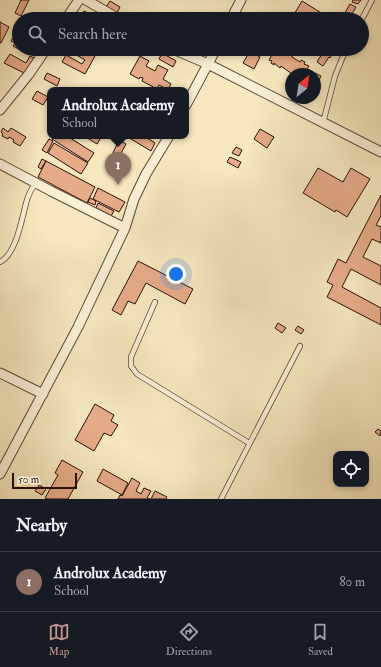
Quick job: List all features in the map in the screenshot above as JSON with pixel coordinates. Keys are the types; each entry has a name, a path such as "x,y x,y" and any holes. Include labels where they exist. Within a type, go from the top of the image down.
{"street":[{"path":"71,12 80,0"},
{"path":"86,0 107,12"},
{"path":"235,12 241,0"},
{"path":"0,110 41,56"},
{"path":"189,56 208,64 381,152"},
{"path":"189,99 212,56"},
{"path":"0,474 78,327 125,228 137,193 146,174 167,139"},
{"path":"0,164 125,228"},
{"path":"0,372 42,394"}],"lane":[{"path":"366,12 372,0"},
{"path":"324,123 335,76 343,56"},
{"path":"0,262 9,254 23,216 26,201 36,183"},
{"path":"155,302 131,357 131,366 137,374 249,443"},
{"path":"221,499 300,346"}],"building":[{"path":"21,0 29,0 23,12 15,12"},
{"path":"353,0 361,0 358,4 352,2"},
{"path":"110,1 120,7 118,12 115,12 106,7"},
{"path":"302,1 320,12 295,12"},
{"path":"350,4 356,7 353,12 345,12"},
{"path":"0,22 9,27 1,43 0,43"},
{"path":"10,54 26,63 30,56 34,58 26,74 4,63"},
{"path":"65,56 82,64 85,60 78,56 95,56 85,74 62,62"},
{"path":"140,56 149,61 146,66 155,71 158,65 168,70 163,79 171,84 170,87 163,87 159,85 158,87 153,87 142,81 143,78 140,77 139,79 130,74"},
{"path":"160,56 167,56 176,61 173,67 159,59"},
{"path":"247,56 260,57 254,69 243,63"},
{"path":"271,56 292,56 300,62 301,60 305,62 304,64 309,66 308,68 285,69 281,66 280,68 274,63 274,65 271,63 272,61 269,60"},
{"path":"321,56 331,56 323,66 317,62"},
{"path":"47,73 60,79 57,86 44,79"},
{"path":"37,91 47,96 43,105 32,99"},
{"path":"3,128 8,132 11,128 26,137 20,146 13,142 14,140 9,137 8,139 2,136 3,134 1,132"},
{"path":"260,129 274,137 267,148 254,139"},
{"path":"49,139 53,141 47,153 42,150"},
{"path":"52,139 72,139 94,153 88,162"},
{"path":"89,139 100,139 97,144"},
{"path":"131,139 149,139 155,143 151,151"},
{"path":"119,140 126,144 119,157 113,153"},
{"path":"54,143 88,163 81,174 48,153"},
{"path":"236,147 242,150 239,156 232,153"},
{"path":"230,157 241,162 238,168 227,162"},
{"path":"42,159 46,161 41,169 38,167"},
{"path":"46,161 95,187 87,203 38,177"},
{"path":"318,168 343,182 351,168 370,179 347,217 336,210 335,212 303,193"},
{"path":"98,188 125,202 119,212 93,199"},
{"path":"381,195 381,216 376,225 381,227 381,243 372,239 363,257 381,266 381,285 351,269 342,287 381,308 381,325 327,297 333,285 327,282 338,259 346,263"},
{"path":"90,198 96,201 95,205 88,202"},
{"path":"98,203 114,211 111,216 96,208"},
{"path":"138,261 193,289 185,304 146,283 135,304 128,301 121,315 112,310"},
{"path":"278,323 286,328 282,333 275,328"},
{"path":"298,326 304,330 301,334 295,330"},
{"path":"95,404 114,415 111,421 118,425 111,436 104,433 94,451 75,440"},
{"path":"378,429 381,431 380,436 375,432"},
{"path":"62,460 83,472 68,499 45,498 58,475 55,473"},
{"path":"103,469 128,483 122,495 97,481"},
{"path":"132,478 140,483 136,491 141,494 144,488 151,491 147,498 150,499 118,499 120,495 122,496"},
{"path":"39,485 46,489 42,495 35,491"},
{"path":"155,491 167,497 166,499 151,499"}],"place":[{"name":"Androlux Academy","path":"118,185"}]}
